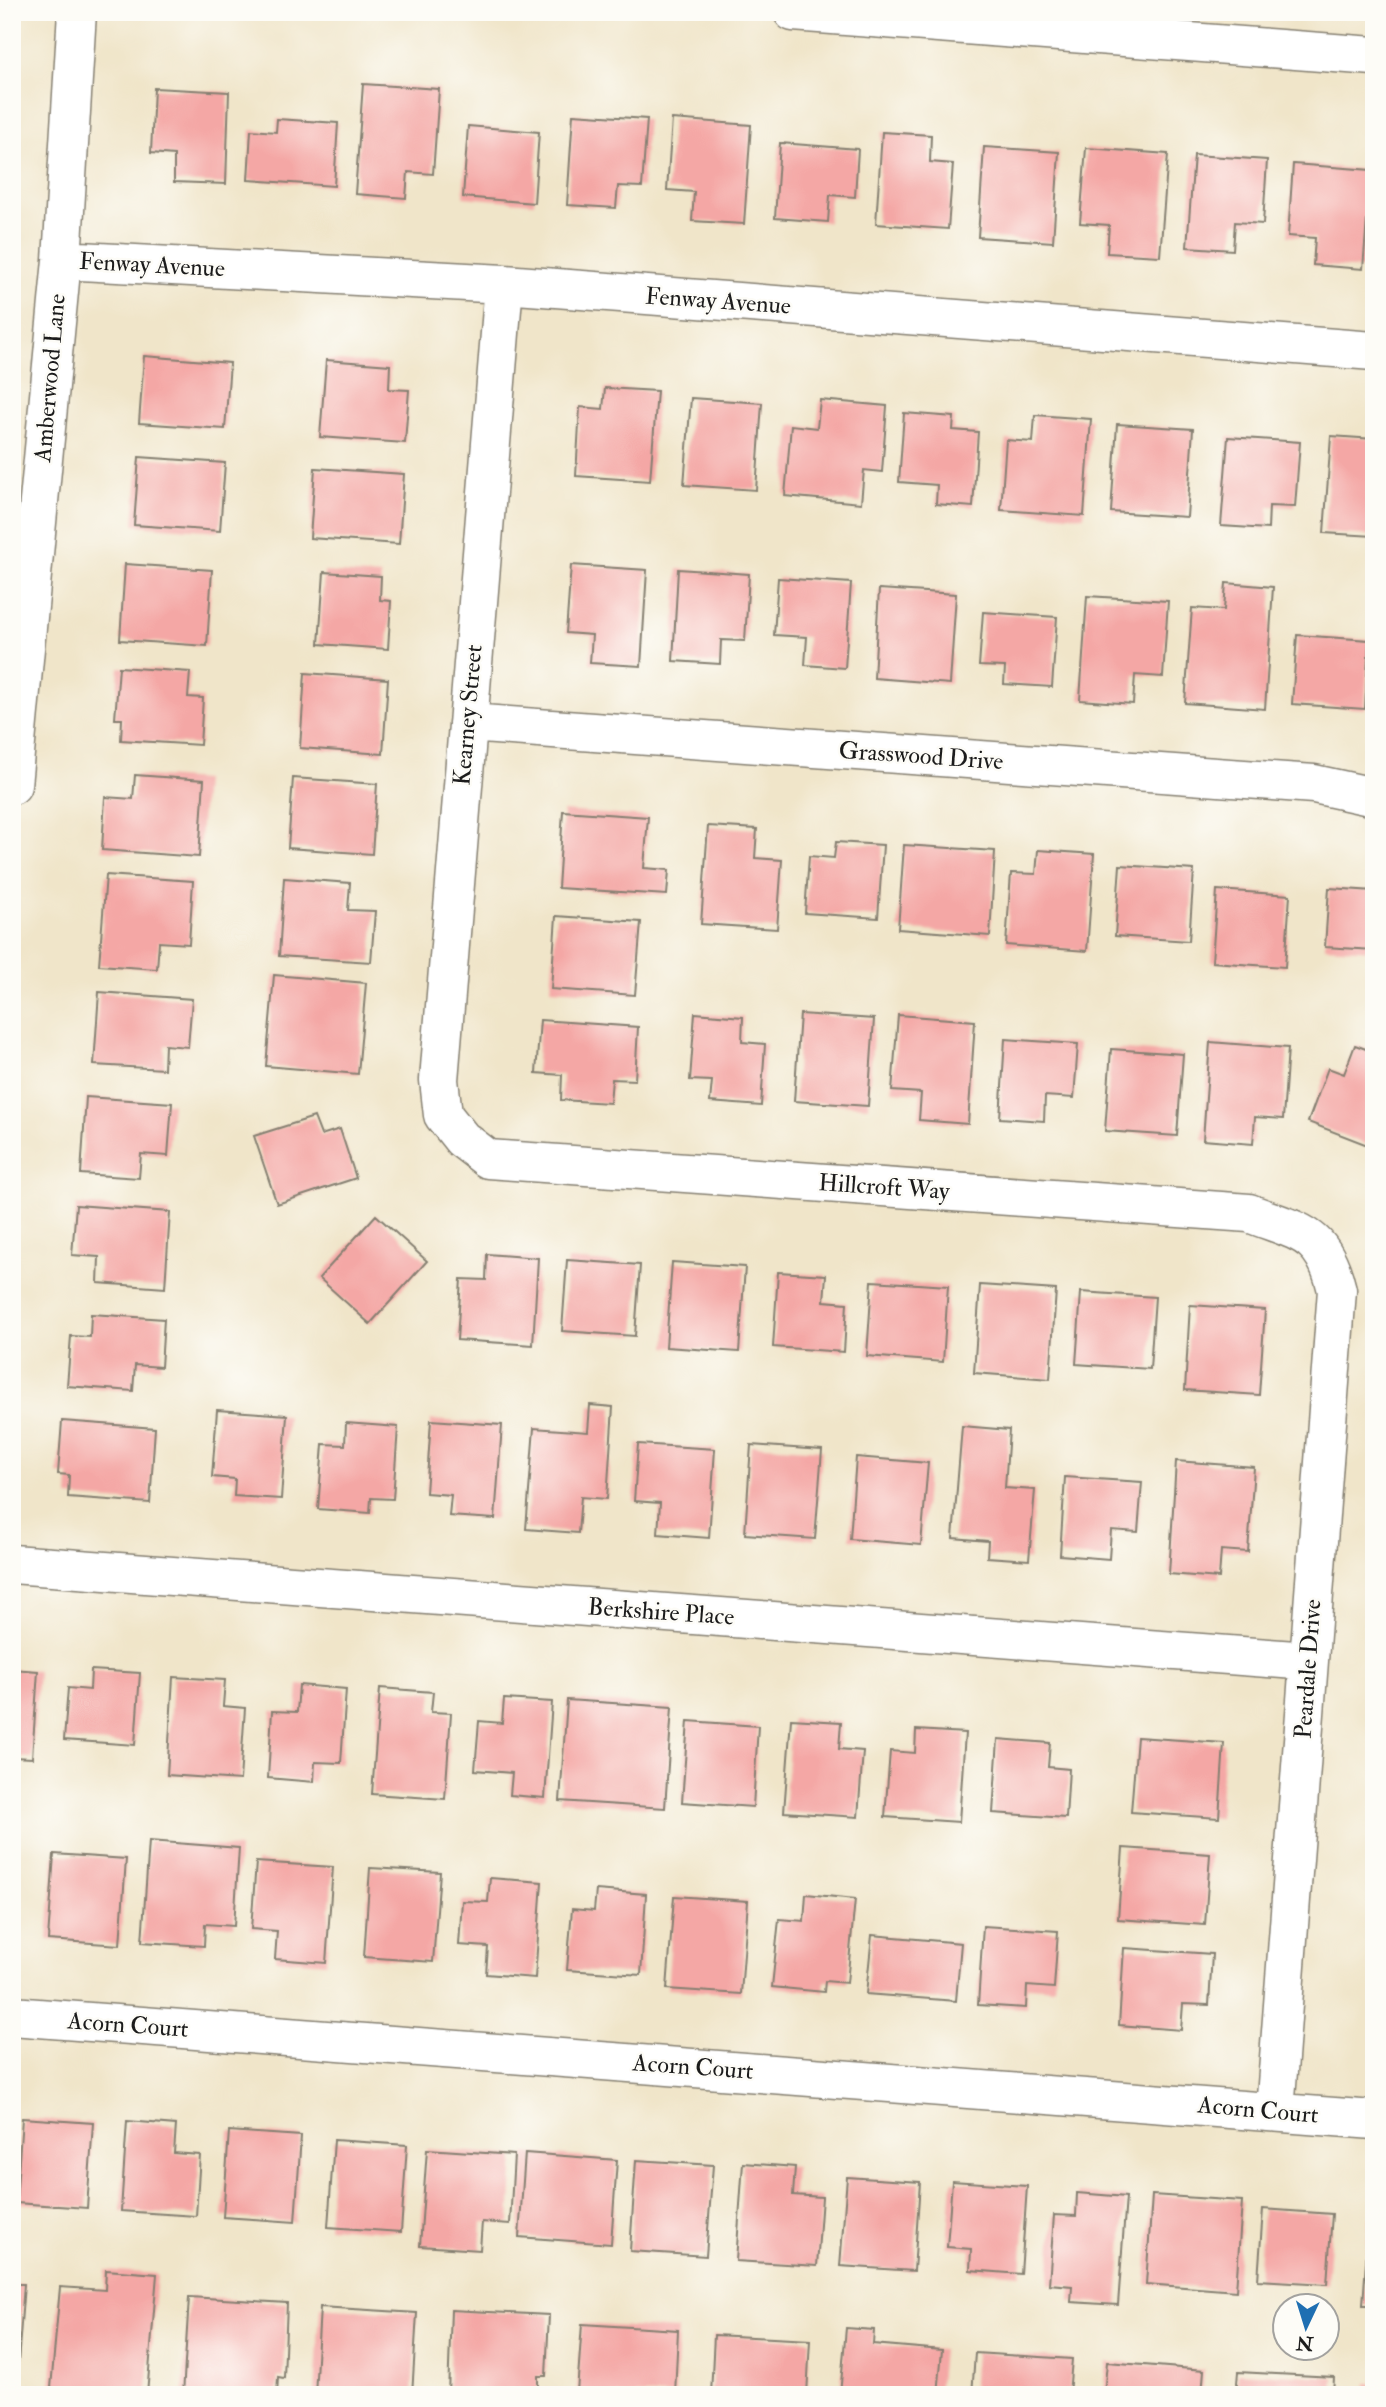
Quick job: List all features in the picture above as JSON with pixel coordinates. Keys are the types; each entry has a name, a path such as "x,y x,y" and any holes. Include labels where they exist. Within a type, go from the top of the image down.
{"street":[{"name":"Amberwood Lane","path":"12,785 14,733 62,260 77,12"},
{"path":"793,12 954,17 1374,56"},
{"name":"Fenway Avenue","path":"62,260 503,284 1374,351"},
{"name":"Kearney Street","path":"462,1139 443,1115 439,1080 503,284"},
{"name":"Grasswood Drive","path":"468,723 1314,784 1374,797"},
{"name":"Hillcroft Way","path":"462,1139 488,1159 1249,1213 1309,1237"},
{"name":"Peardale Drive","path":"1275,2110 1337,1290 1330,1260 1309,1237"},
{"name":"Berkshire Place","path":"12,1564 1309,1661"},
{"name":"Acorn Court","path":"12,2016 1275,2110 1374,2120"}],"building":[{"path":"363,84 439,89 433,174 408,172 406,198 355,194"},
{"path":"154,88 229,92 226,184 174,182 174,155 151,153"},
{"path":"573,114 647,119 642,187 618,186 616,208 567,205"},
{"path":"277,119 338,123 334,186 248,180 251,130 276,132"},
{"path":"672,119 751,125 744,224 692,221 694,192 667,190"},
{"path":"468,126 539,132 534,203 463,197"},
{"path":"882,132 931,135 930,162 953,164 948,229 876,224"},
{"path":"780,143 858,149 855,197 830,195 828,222 775,218"},
{"path":"984,147 1059,152 1053,242 978,237"},
{"path":"1086,148 1168,154 1160,256 1107,253 1109,225 1080,223"},
{"path":"1194,155 1267,160 1263,224 1235,222 1233,250 1187,247"},
{"path":"1293,164 1371,170 1363,269 1313,265 1315,238 1288,236"},
{"path":"144,356 230,363 225,429 139,423"},
{"path":"326,360 390,365 389,389 409,390 405,443 320,437"},
{"path":"605,388 657,391 650,481 576,476 580,407 603,409"},
{"path":"691,398 762,403 756,490 684,485"},
{"path":"820,400 887,406 882,472 864,470 861,503 785,496 791,425 817,428"},
{"path":"904,413 954,417 953,430 978,432 973,507 936,504 937,485 899,482"},
{"path":"1035,415 1091,419 1084,516 1001,510 1006,440 1033,442"},
{"path":"1117,424 1193,429 1187,517 1111,512"},
{"path":"1331,436 1374,439 1374,536 1324,533"},
{"path":"1228,437 1300,442 1295,507 1269,506 1268,529 1221,526"},
{"path":"139,457 225,463 220,531 134,525"},
{"path":"315,468 404,474 399,544 310,538"},
{"path":"125,564 212,570 207,646 120,640"},
{"path":"571,565 647,570 641,666 590,663 592,635 566,633"},
{"path":"678,569 749,574 745,641 721,640 720,664 673,661"},
{"path":"324,572 381,576 380,600 391,601 388,649 319,644"},
{"path":"778,578 851,583 845,668 805,665 807,637 774,635"},
{"path":"1226,583 1273,587 1265,709 1185,703 1192,608 1224,610"},
{"path":"879,589 956,594 950,684 874,678"},
{"path":"1087,596 1168,601 1163,677 1135,675 1133,704 1080,700"},
{"path":"983,612 1057,617 1052,687 1004,684 1005,667 979,666"},
{"path":"1297,635 1369,640 1365,709 1292,704"},
{"path":"119,667 190,672 188,697 203,698 200,745 121,740 122,719 115,719"},
{"path":"305,673 388,679 383,754 300,748"},
{"path":"135,775 204,780 199,857 102,850 105,797 133,799"},
{"path":"293,778 377,784 372,854 288,848"},
{"path":"563,811 648,817 644,868 669,870 667,895 558,888"},
{"path":"708,826 757,829 755,858 782,860 777,929 701,924"},
{"path":"836,842 883,845 878,918 805,913 809,856 834,858"},
{"path":"904,845 995,851 990,936 898,929"},
{"path":"1038,850 1094,854 1087,951 1006,945 1011,873 1036,874"},
{"path":"1120,865 1194,870 1189,941 1115,936"},
{"path":"106,875 193,881 189,944 159,942 157,969 99,965"},
{"path":"284,878 350,883 348,910 375,911 371,962 279,956"},
{"path":"1329,888 1374,891 1374,950 1325,947"},
{"path":"1217,890 1290,895 1285,967 1212,962"},
{"path":"556,916 641,922 635,995 551,989"},
{"path":"274,975 366,983 358,1074 266,1066"},
{"path":"99,992 192,999 188,1047 165,1045 164,1069 94,1065"},
{"path":"695,1013 743,1017 742,1042 765,1044 761,1106 710,1102 712,1081 690,1080"},
{"path":"800,1014 874,1019 868,1106 794,1101"},
{"path":"898,1015 975,1021 968,1124 919,1120 921,1093 892,1091"},
{"path":"540,1020 638,1027 635,1080 612,1079 610,1103 561,1100 562,1075 536,1073"},
{"path":"1005,1039 1078,1044 1074,1098 1045,1096 1044,1121 1000,1118"},
{"path":"1210,1042 1288,1048 1283,1119 1255,1117 1253,1144 1203,1140"},
{"path":"1355,1045 1374,1052 1374,1137 1370,1146 1308,1122 1328,1068 1344,1074"},
{"path":"1111,1049 1183,1054 1177,1136 1105,1131"},
{"path":"86,1097 172,1103 168,1156 141,1154 139,1178 81,1174"},
{"path":"314,1117 321,1135 340,1129 356,1178 277,1204 254,1136"},
{"path":"76,1205 170,1212 165,1288 98,1283 99,1257 72,1255"},
{"path":"376,1215 427,1261 370,1324 319,1278"},
{"path":"487,1254 538,1258 533,1345 457,1340 461,1279 486,1280"},
{"path":"567,1260 640,1265 635,1336 562,1331"},
{"path":"672,1262 745,1267 739,1352 666,1347"},
{"path":"778,1272 826,1275 824,1301 847,1303 844,1352 773,1347"},
{"path":"872,1281 948,1286 943,1362 867,1356"},
{"path":"980,1285 1056,1290 1050,1379 974,1373"},
{"path":"1081,1292 1155,1297 1150,1369 1076,1364"},
{"path":"1190,1305 1265,1310 1259,1395 1185,1390"},
{"path":"91,1314 164,1319 161,1367 135,1365 133,1391 67,1386 71,1336 90,1337"},
{"path":"590,1405 613,1407 607,1499 581,1497 578,1533 526,1529 534,1428 588,1432"},
{"path":"217,1410 287,1415 281,1499 234,1496 235,1479 212,1477"},
{"path":"431,1420 502,1425 495,1519 449,1516 451,1495 426,1493"},
{"path":"62,1421 155,1428 150,1503 68,1497 69,1475 58,1474"},
{"path":"346,1423 398,1427 393,1499 371,1498 370,1513 318,1509 323,1444 345,1445"},
{"path":"962,1426 1009,1430 1005,1488 1035,1490 1029,1560 987,1557 988,1541 953,1538"},
{"path":"638,1444 715,1449 709,1538 658,1534 660,1503 634,1501"},
{"path":"751,1445 822,1450 815,1539 745,1534"},
{"path":"856,1457 928,1463 921,1545 850,1539"},
{"path":"1176,1461 1254,1467 1248,1552 1221,1550 1219,1578 1169,1574"},
{"path":"1065,1477 1142,1482 1138,1532 1111,1530 1109,1559 1060,1555"},
{"path":"12,1669 38,1671 32,1758 12,1757"},
{"path":"91,1670 140,1673 135,1745 64,1740 68,1688 90,1690"},
{"path":"173,1677 225,1680 223,1706 245,1708 240,1780 167,1775"},
{"path":"299,1685 346,1689 341,1763 315,1762 314,1782 268,1778 272,1711 297,1712"},
{"path":"380,1688 433,1692 431,1712 451,1713 445,1799 372,1794"},
{"path":"504,1699 552,1702 545,1798 510,1795 512,1773 475,1770 479,1721 502,1723"},
{"path":"567,1700 672,1707 665,1808 560,1801"},
{"path":"791,1719 841,1722 839,1749 863,1751 858,1817 784,1812"},
{"path":"688,1721 758,1726 753,1807 682,1802"},
{"path":"916,1730 965,1733 959,1822 885,1817 890,1751 915,1753"},
{"path":"1137,1737 1224,1743 1219,1818 1131,1812"},
{"path":"998,1739 1050,1743 1048,1767 1069,1769 1066,1818 993,1813"},
{"path":"149,1841 239,1848 234,1926 205,1924 204,1946 142,1942"},
{"path":"1123,1848 1210,1854 1205,1925 1118,1919"},
{"path":"54,1854 126,1859 120,1945 48,1940"},
{"path":"12,1862 16,1862 14,1889 12,1889"},
{"path":"256,1862 333,1867 326,1963 275,1959 277,1931 251,1929"},
{"path":"370,1868 440,1872 433,1962 364,1957"},
{"path":"490,1878 542,1882 535,1978 486,1974 488,1947 459,1945 462,1901 488,1902"},
{"path":"596,1890 646,1894 641,1975 567,1970 572,1909 594,1911"},
{"path":"806,1894 855,1899 847,1983 825,1981 824,1992 772,1987 779,1919 804,1921"},
{"path":"674,1896 748,1901 741,1994 667,1989"},
{"path":"983,1926 1058,1931 1054,1988 1027,1986 1026,2008 978,2005"},
{"path":"872,1935 961,1943 956,2001 866,1994"},
{"path":"1124,1948 1212,1954 1209,2005 1183,2004 1181,2030 1119,2025"},
{"path":"22,2118 93,2123 87,2208 16,2203"},
{"path":"127,2121 176,2125 174,2153 200,2155 196,2216 121,2211"},
{"path":"229,2131 301,2136 295,2222 223,2217"},
{"path":"334,2140 407,2145 401,2232 328,2227"},
{"path":"427,2149 514,2155 510,2224 482,2222 480,2250 420,2246"},
{"path":"525,2153 617,2160 611,2244 519,2237"},
{"path":"636,2160 713,2165 706,2256 630,2251"},
{"path":"743,2163 795,2167 793,2195 822,2197 817,2266 736,2261"},
{"path":"847,2177 920,2182 914,2271 840,2266"},
{"path":"952,2181 1027,2186 1021,2274 970,2270 971,2249 947,2247"},
{"path":"1077,2193 1126,2197 1118,2305 1071,2302 1072,2286 1049,2284 1054,2215 1076,2216"},
{"path":"1152,2195 1242,2201 1236,2291 1146,2284"},
{"path":"1263,2209 1332,2214 1327,2284 1258,2280"},
{"path":"1369,2218 1374,2218 1374,2305 1363,2305"},
{"path":"106,2270 157,2274 147,2395 51,2388 60,2287 105,2290"},
{"path":"12,2284 24,2284 16,2390 12,2390"},
{"path":"189,2297 287,2303 284,2378 278,2377 277,2395 183,2395"},
{"path":"320,2307 417,2313 412,2395 315,2395"},
{"path":"451,2310 549,2315 546,2376 538,2376 538,2395 448,2395"},
{"path":"582,2324 678,2330 675,2395 582,2395 577,2392"},
{"path":"846,2328 874,2330 873,2344 942,2350 938,2395 840,2395"},
{"path":"714,2335 810,2340 807,2395 711,2395"},
{"path":"975,2353 1072,2359 1069,2395 972,2395"},
{"path":"1107,2362 1204,2370 1202,2395 1104,2395"},
{"path":"1238,2372 1334,2377 1333,2395 1236,2395"},
{"path":"1367,2383 1374,2384 1374,2395 1366,2395"}]}
